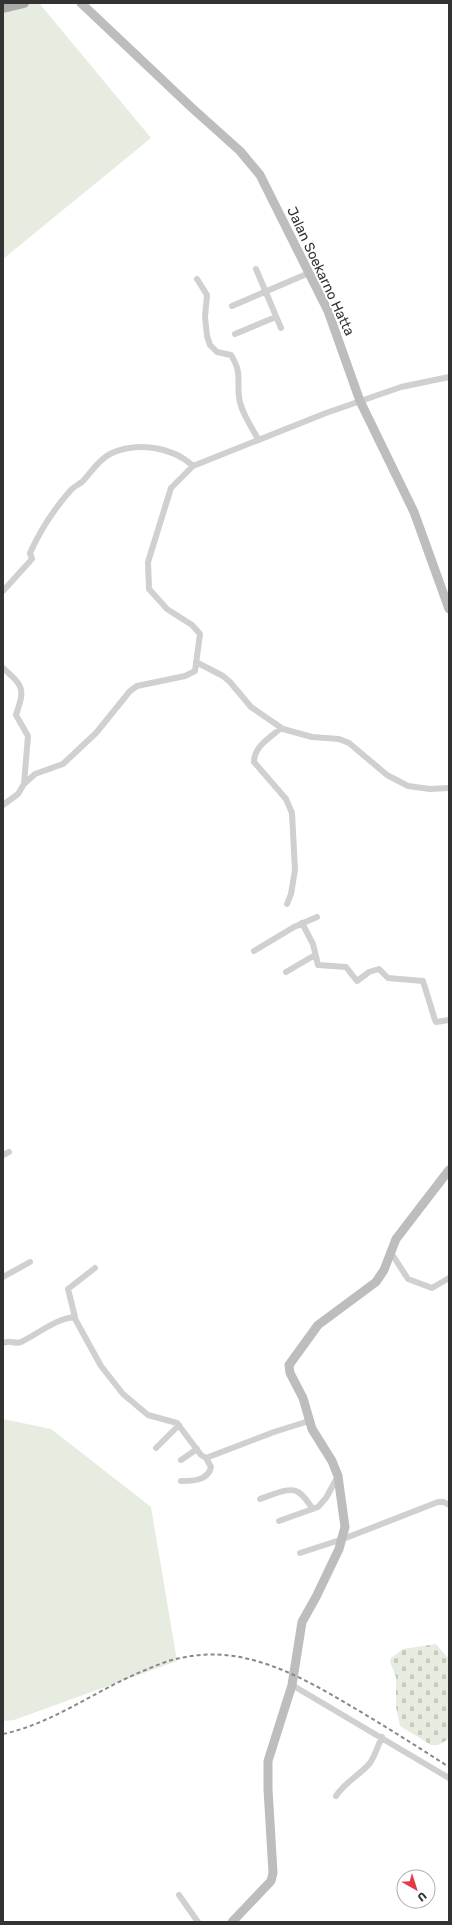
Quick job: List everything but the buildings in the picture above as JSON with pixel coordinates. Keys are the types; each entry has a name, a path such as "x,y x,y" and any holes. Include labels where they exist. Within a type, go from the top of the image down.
{"main road":[{"path":"3,8 24,3"}],"street":[{"name":"Jalan Soekarno Hatta","path":"81,3 240,151 260,176 328,311 360,401 414,512 449,609"},
{"path":"256,269 281,328"},
{"path":"232,306 309,273"},
{"path":"197,279 206,295 205,317 207,336 210,345 217,352 232,355 238,367 241,407 258,439"},
{"path":"234,334 276,317"},
{"path":"3,805 18,794 24,784 35,774 63,764 96,733 130,691 137,686 190,675 194,671 200,634 192,624 167,609 149,589 148,562 171,488 193,466 258,439 360,401 401,387 449,377"},
{"path":"3,591 32,559 30,553 38,540 41,531 60,504 71,490 82,482 99,462 110,454 129,447 153,449 173,452 184,458 193,466"},
{"path":"196,662 230,682 251,707 281,728 312,737 339,739 349,743 387,775 408,786 430,790 449,788"},
{"path":"3,668 16,679 22,690 21,703 16,715 28,736 24,784"},
{"path":"281,728 257,750 254,756 254,762 286,799 292,813 295,870 291,894 286,904"},
{"path":"254,951 302,923 317,917"},
{"path":"302,923 313,944 318,965 346,967 357,980 369,972 379,969 388,978 423,981 434,1020 436,1022 449,1020"},
{"path":"286,972 315,955"},
{"path":"232,1922 271,1881 273,1873 268,1789 268,1761 292,1685 302,1622 316,1597 343,1539 345,1527 338,1476 332,1461 309,1421 303,1398 290,1373 289,1369 291,1362 318,1325 376,1282 384,1270 390,1251 396,1239 449,1170"},
{"path":"390,1251 410,1280 432,1288 449,1278"},
{"path":"3,1277 30,1262"},
{"path":"95,1268 68,1290 75,1318 101,1366 123,1394 148,1415 179,1425 197,1449 206,1458 211,1467 206,1476 193,1481 181,1481"},
{"path":"3,1343 9,1340 19,1343 49,1326 70,1317 75,1318"},
{"path":"206,1458 274,1432 309,1421"},
{"path":"156,1448 179,1425"},
{"path":"181,1460 197,1449"},
{"path":"279,1521 313,1509 323,1502 338,1476"},
{"path":"260,1499 287,1490 294,1490 298,1492 313,1509"},
{"path":"300,1553 343,1539 431,1504 441,1501 449,1505"},
{"path":"292,1685 382,1736 449,1778"},
{"path":"336,1796 348,1781 360,1773 371,1761 382,1736"},
{"path":"179,1895 198,1922"}],"green space":[{"path":"3,3 39,3 151,138 3,259"},
{"path":"3,1419 51,1429 151,1507 177,1661 14,1720 3,1721"},
{"path":"436,1644 449,1659 449,1739 438,1745 431,1745 400,1726 396,1707 396,1677 390,1662 391,1658 403,1649"}],"railway":[{"path":"3,1734 40,1722 126,1679 166,1662 181,1658 204,1655 228,1655 250,1659 273,1666 316,1686 380,1723 449,1767"}]}
